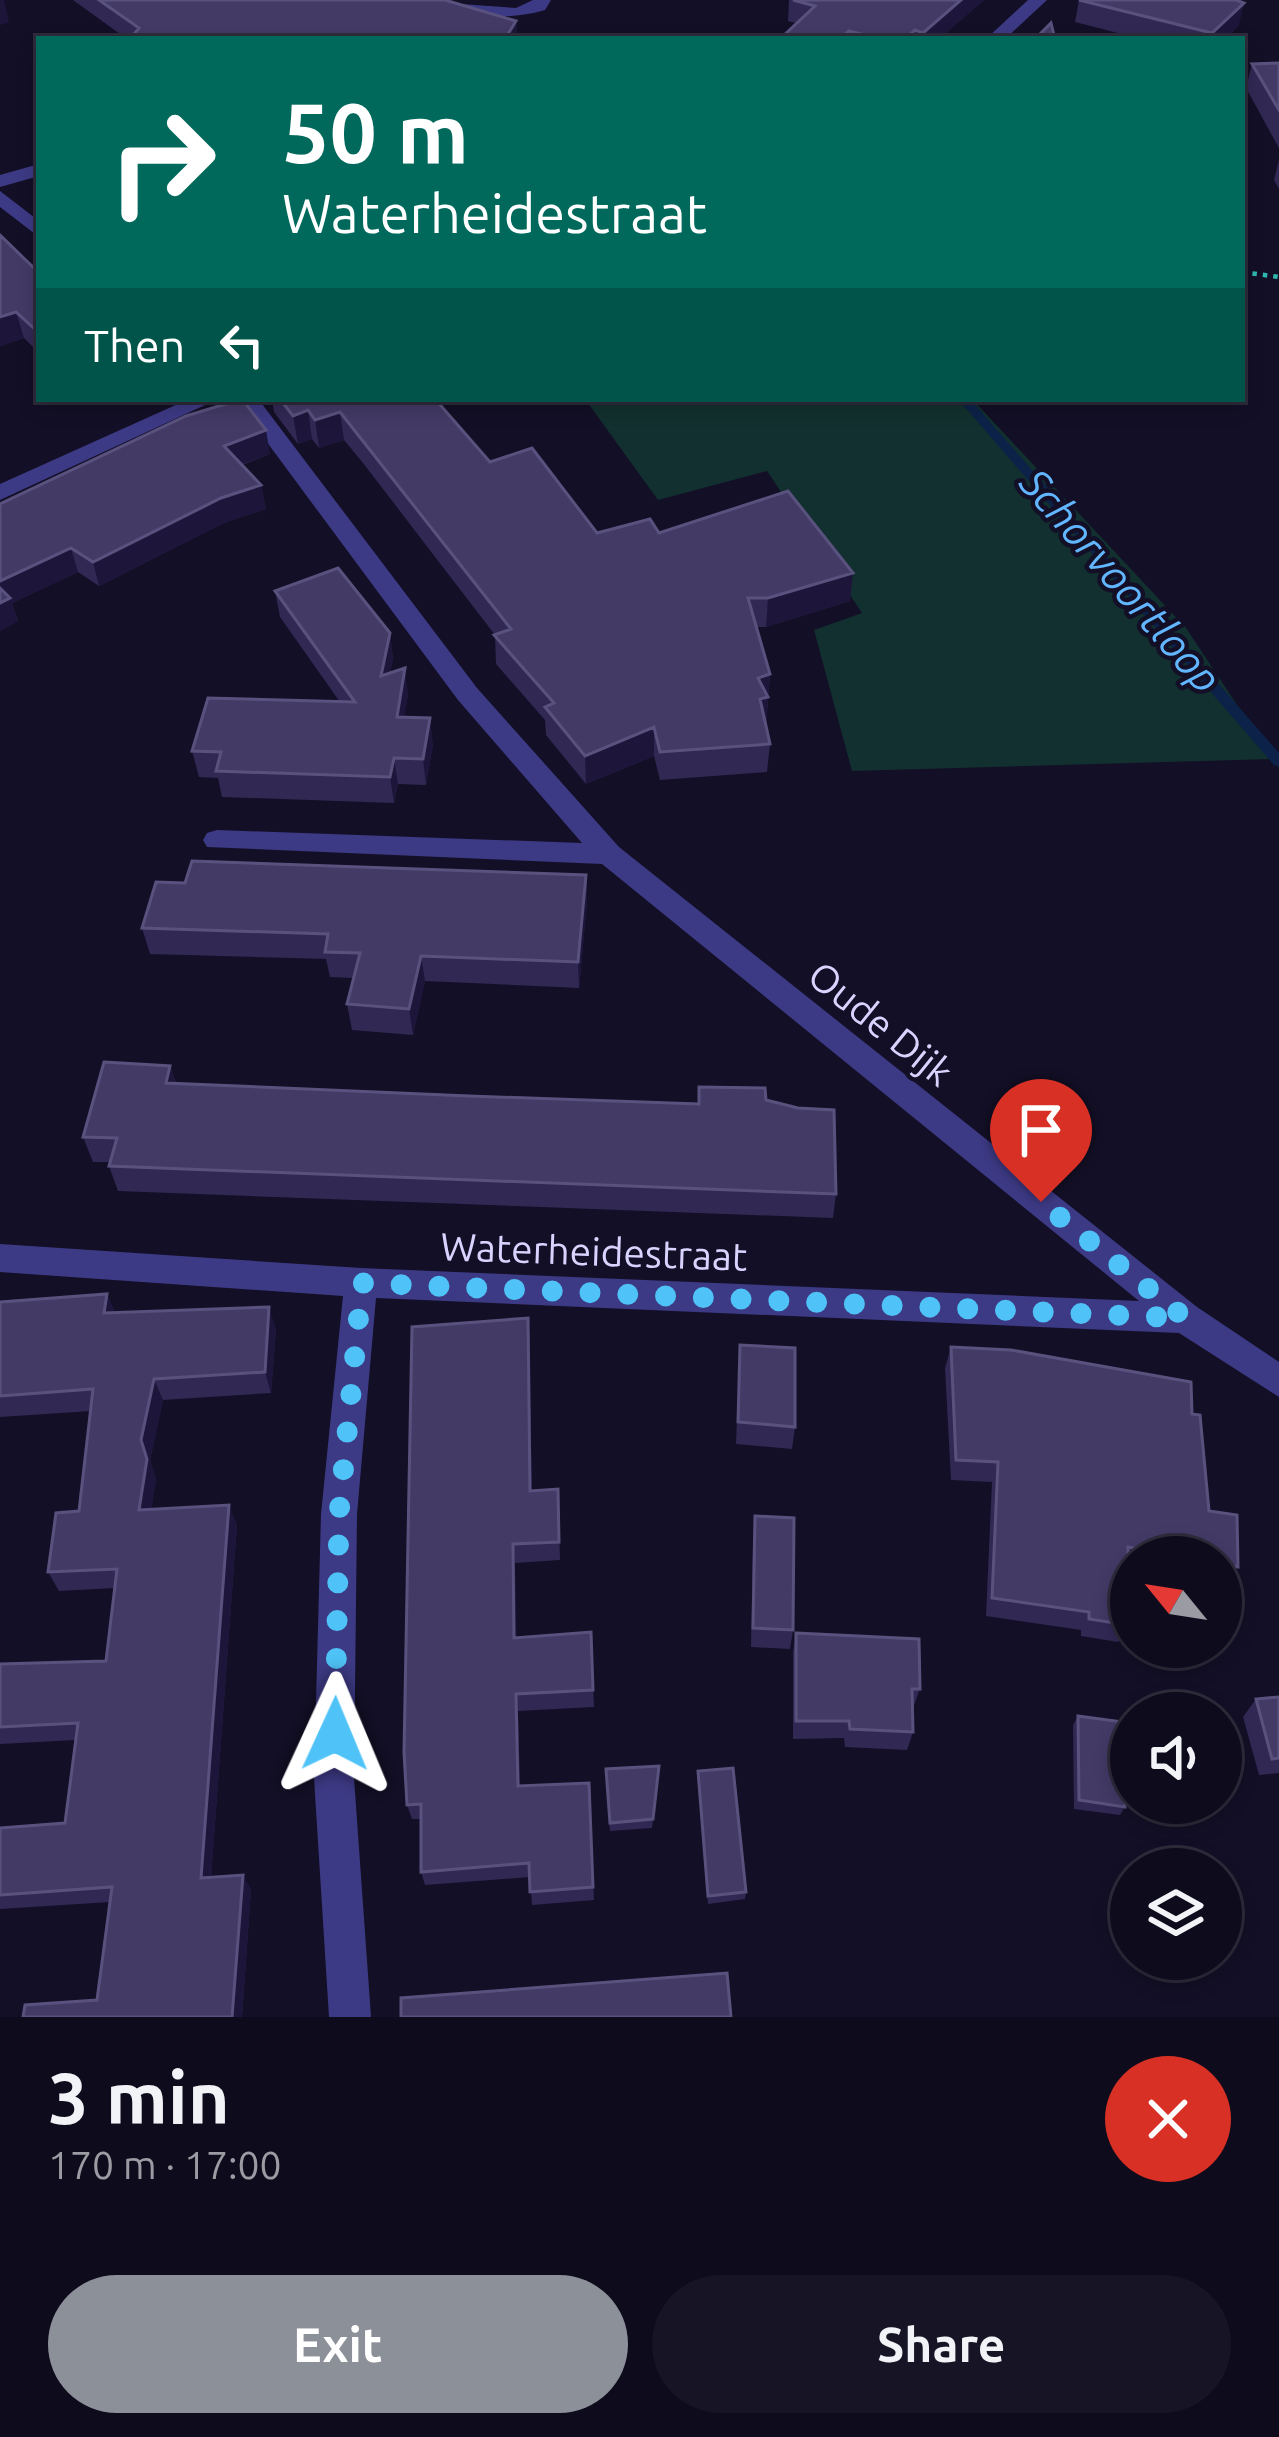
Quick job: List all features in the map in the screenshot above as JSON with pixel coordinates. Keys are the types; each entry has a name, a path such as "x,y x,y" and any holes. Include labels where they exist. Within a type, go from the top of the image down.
{"street":[{"path":"413,0 423,6 517,13 539,6 542,0"},
{"path":"998,36 1038,0"},
{"path":"0,181 36,171"},
{"path":"0,197 36,228"},
{"path":"0,494 200,402"},
{"name":"Oude Dijk","path":"244,402 254,409 350,541 543,787 609,854 1185,1318 1279,1381"},
{"path":"217,840 609,854"},
{"name":"Waterheidestraat","path":"0,1258 362,1283 1185,1318"},
{"path":"350,2017 334,1756 339,1514 362,1283"}],"path":[{"path":"1245,272 1279,278"}],"green space":[{"path":"587,402 975,402 1186,628 1273,759 852,771 814,630 862,613 767,471 658,500"}],"building":[{"path":"99,0 445,0 516,21 507,36 132,36 139,28"},
{"path":"793,0 961,0 923,33 915,30 908,36 849,31 843,36 783,36 815,6"},
{"path":"1079,0 1236,0 1244,3 1212,33"},
{"path":"1051,23 1054,36 1038,36"},
{"path":"1279,63 1279,110 1252,64"},
{"path":"0,235 36,270 36,330 16,312 0,317"},
{"path":"244,402 266,430 224,446 261,485 221,498 93,562 71,548 0,581 0,504 186,416"},
{"path":"282,402 438,402 490,462 532,448 597,533 650,519 659,533 788,491 853,573 768,598 748,598 770,674 758,678 768,697 760,699 770,744 660,752 654,727 585,756 545,707 554,703 494,635 511,629 340,412 315,420 308,410 293,416"},
{"path":"338,568 390,633 381,676 405,668 397,717 430,718 423,759 394,758 390,777 216,771 221,752 192,751 208,698 355,702 275,591"},
{"path":"192,861 586,875 578,962 421,956 409,1009 347,1004 360,953 325,952 328,934 142,928 156,882 185,883"},
{"path":"104,1062 170,1066 166,1083 469,1096 699,1104 699,1087 765,1088 766,1100 834,1110 836,1194 109,1166 117,1138 83,1137"},
{"path":"107,1294 104,1313 269,1307 265,1372 154,1379 141,1440 147,1459 139,1510 229,1505 201,1878 243,1875 232,2017 23,2017 25,2005 97,2000 112,1887 0,1895 0,1828 65,1823 78,1723 0,1727 0,1664 106,1661 117,1569 48,1572 56,1513 79,1511 93,1389 0,1396 0,1302"},
{"path":"528,1318 530,1491 558,1489 559,1542 513,1544 514,1638 591,1632 593,1690 516,1694 518,1786 589,1783 593,1887 530,1892 529,1863 421,1872 421,1804 407,1805 404,1752 412,1327"},
{"path":"740,1345 795,1348 795,1427 738,1422"},
{"path":"951,1347 1011,1350 1191,1382 1192,1414 1200,1415 1209,1511 1237,1515 1237,1536 1110,1536 1110,1622 1089,1619 1089,1612 992,1598 998,1462 956,1460"},
{"path":"755,1516 794,1518 793,1630 753,1628"},
{"path":"796,1633 919,1639 920,1689 912,1689 913,1732 850,1729 849,1721 796,1721"},
{"path":"1279,1697 1279,1758 1272,1759 1256,1699"},
{"path":"1078,1716 1110,1720 1110,1805 1079,1800"},
{"path":"659,1766 653,1819 610,1823 606,1769"},
{"path":"733,1768 746,1892 708,1896 698,1771"},
{"path":"727,1973 731,2017 401,2017 401,1998"}],"waterway":[{"name":"Schorvoortloop","path":"967,402 1279,762"}],"route":[{"path":"335,1734 339,1514 362,1283 1185,1318 1041,1202"}]}
